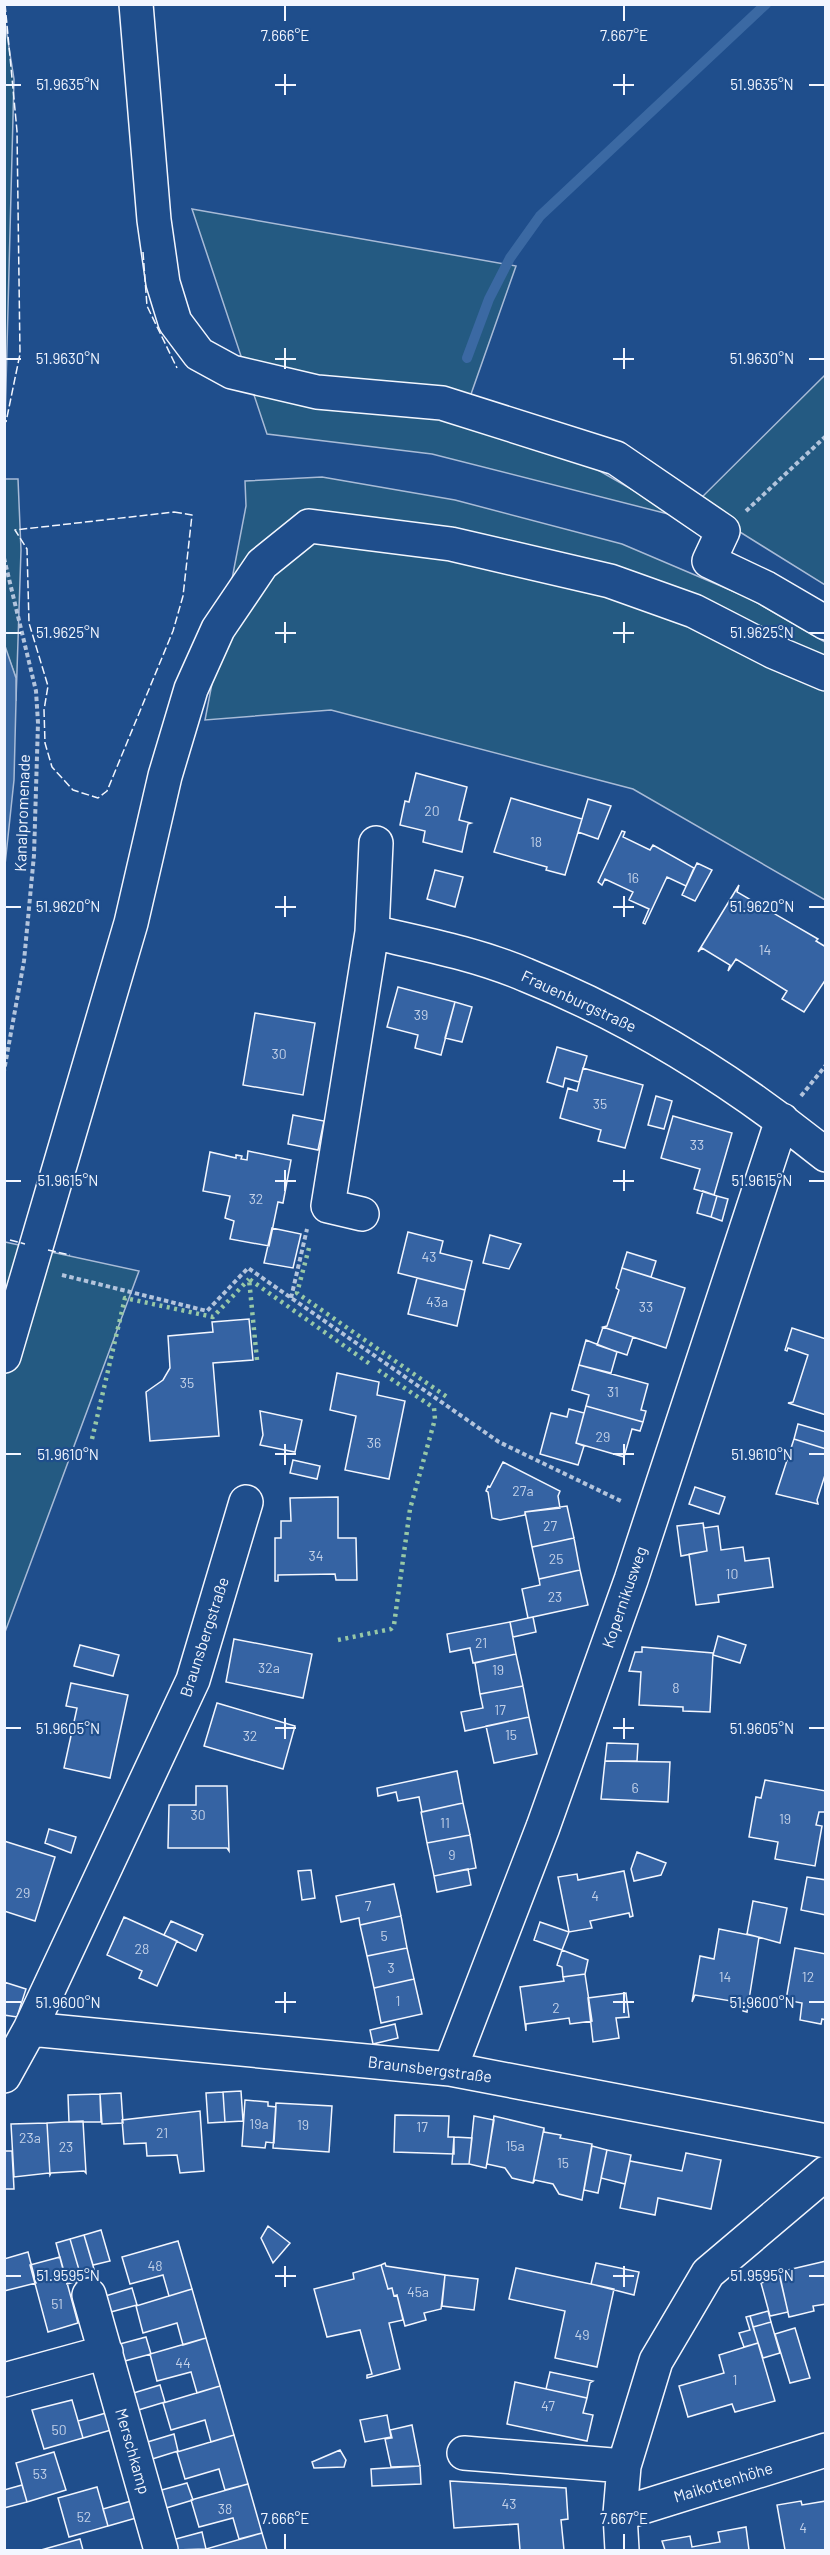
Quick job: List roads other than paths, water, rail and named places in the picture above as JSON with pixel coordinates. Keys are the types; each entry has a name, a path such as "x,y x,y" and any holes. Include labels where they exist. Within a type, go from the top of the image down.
{"street":[{"path":"136,4 154,220 164,283 175,322 199,354 232,372 317,392 442,403 616,458 723,531 709,561 766,588 825,623"},
{"path":"4,1356 128,934 165,776 191,689 218,629 262,564 309,526 452,544 610,581 694,611 774,652 825,674"},
{"path":"362,1214 328,1206 372,932 376,843"},
{"name":"Frauenburgstraße","path":"372,932 447,949 525,974 619,1017 782,1120 825,1155"},
{"name":"Kopernikusweg","path":"450,2069 543,1827 782,1120"},
{"name":"Braunsbergstraße","path":"4,2076 30,2029 193,1680 246,1502"},
{"name":"Braunsbergstraße","path":"30,2029 450,2069 825,2141"},
{"path":"622,2550 620,2514 624,2466 656,2361 708,2273 825,2173"},
{"name":"Merschkamp","path":"89,2295 161,2550"},
{"path":"4,2380 106,2352"},
{"name":"Maikottenhöhe","path":"620,2514 825,2450"},
{"path":"464,2453 624,2466"}],"waterway":[{"path":"467,358 489,299 510,258 540,216 766,4"}]}
